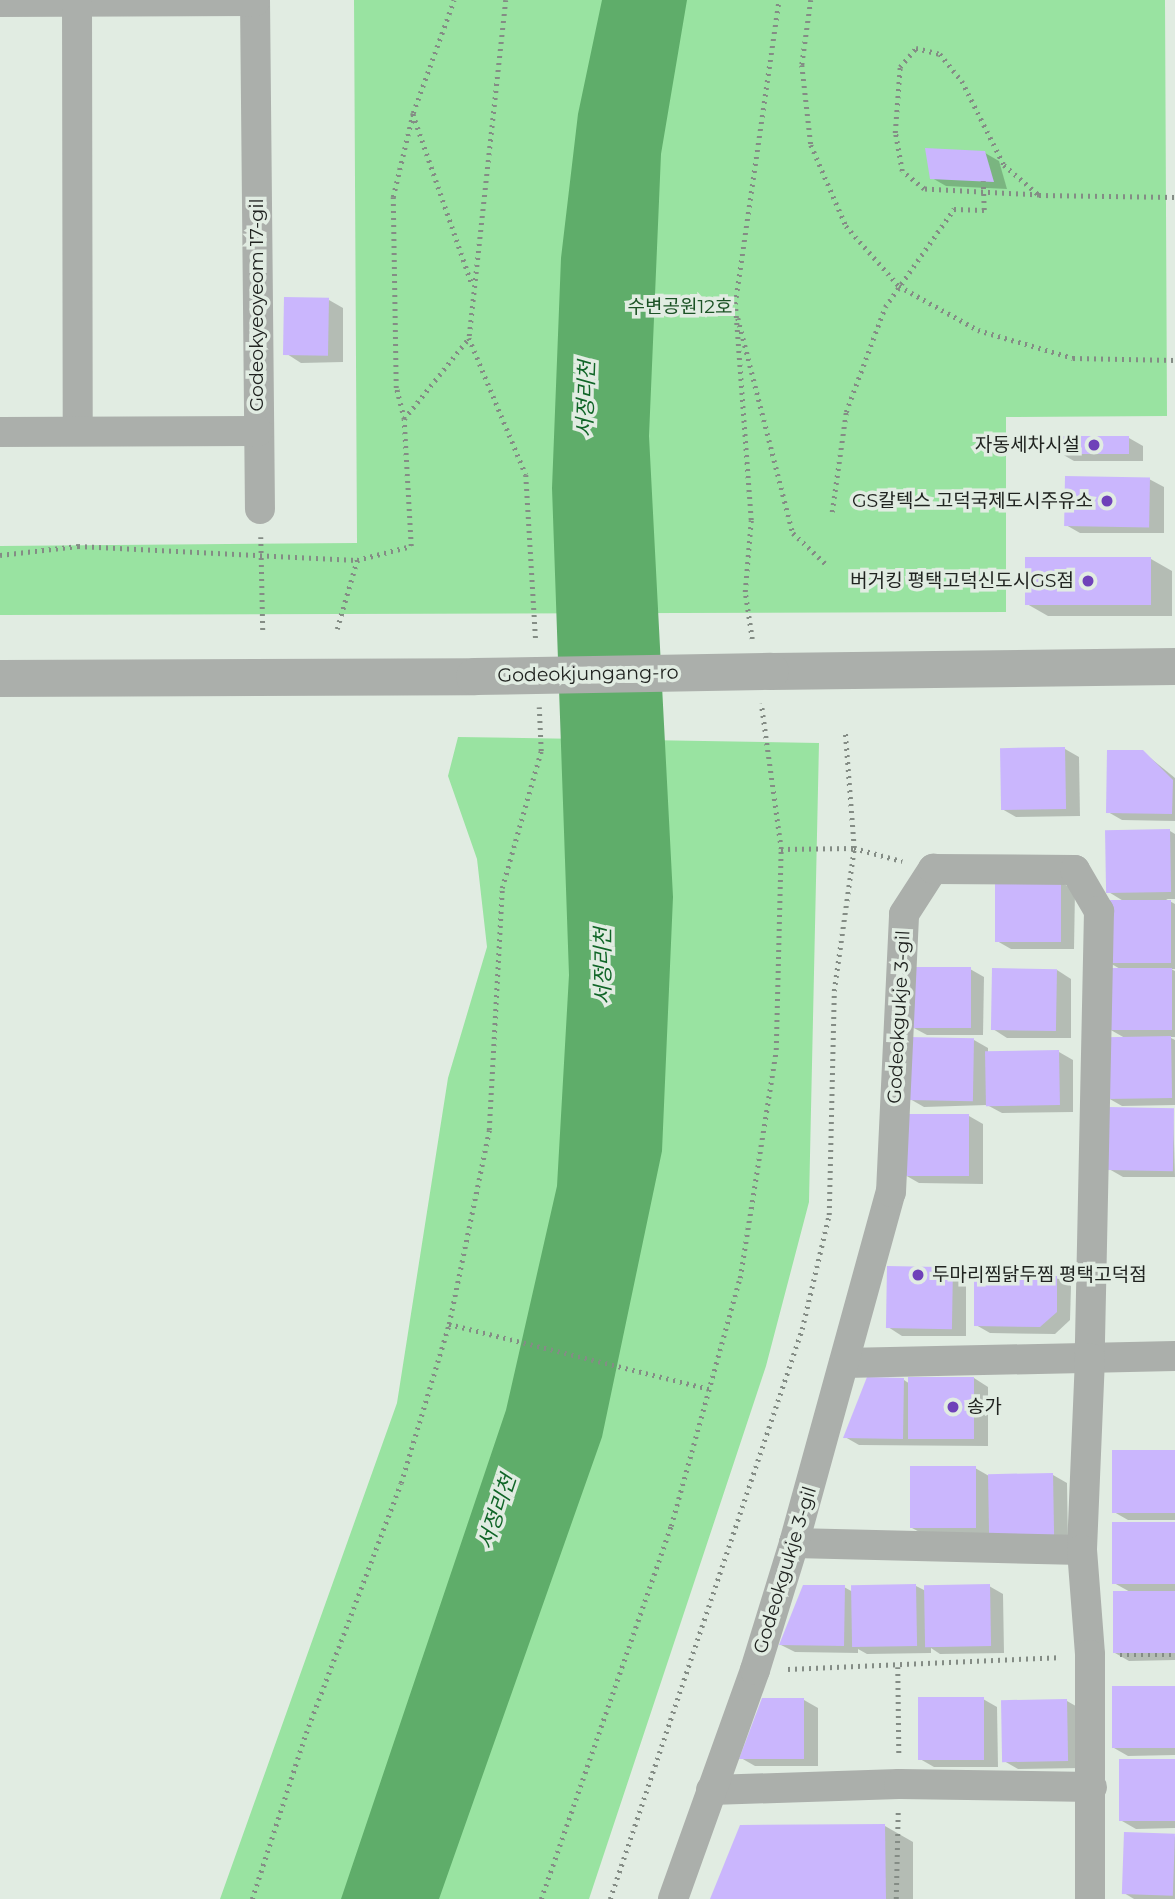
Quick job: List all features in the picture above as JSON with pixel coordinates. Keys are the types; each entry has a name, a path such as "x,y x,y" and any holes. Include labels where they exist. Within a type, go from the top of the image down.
{"street":[{"path":"0,2 255,1"},
{"name":"Godeokyeoyeom 17-gil","path":"0,432 258,431 255,1"},
{"path":"77,2 78,431"},
{"path":"258,431 260,509"},
{"name":"Godeokjungang-ro","path":"0,678 474,676 1175,666"},
{"path":"933,869 1075,870 1099,911 1090,1358 1082,1550 1090,1654 1090,1899"},
{"name":"Godeokgukje 3-gil","path":"673,1899 755,1670 794,1544 891,1192 904,915 933,869"},
{"path":"844,1363 1175,1356"},
{"path":"794,1544 1082,1550"},
{"path":"711,1790 899,1784 1092,1787"}],"path":[{"path":"0,555 78,546 356,560 411,546 404,419 396,388 393,197 413,113 454,0"},
{"path":"506,0 472,286 469,338 526,475 537,656"},
{"path":"541,1899 670,1526 740,1278 776,1051 781,849 761,672 745,592 751,520 735,304 779,0"},
{"path":"811,0 802,65 811,145 846,226 899,286 978,331 1073,358 1175,360"},
{"path":"1039,195 1004,165 962,81 948,63 940,54 916,48 900,67 895,133 902,171 924,189 1039,195 1175,197"},
{"path":"413,113 472,286"},
{"path":"832,512 846,412 886,307 954,209 984,210 983,181"},
{"path":"735,304 793,533 828,566"},
{"path":"404,419 469,338"},
{"path":"260,509 263,631"},
{"path":"337,629 356,560"},
{"path":"252,1899 306,1732 401,1483 449,1324 489,1130 502,888 541,751 538,697"},
{"path":"610,1899 794,1355 830,1215 834,991 854,848 845,731"},
{"path":"781,849 854,848 933,869"},
{"path":"449,1324 709,1389"},
{"path":"755,1670 898,1667 1090,1654 1175,1654"}],"green space":[{"name":"수변공원12호","path":"354,0 1165,0 1167,416 1006,417 1006,612 0,615 0,546 357,543"},
{"path":"458,737 819,743 809,1202 766,1366 589,1899 220,1899 397,1403 448,1078 487,947 477,859 448,776"}],"water":[{"name":"서정리천","path":"602,0 687,0 661,154 649,436 673,897 662,1151 602,1437 439,1899 341,1899 506,1410 557,1186 569,975 552,488 561,258 578,114"}],"building":[{"path":"925,148 985,151 994,182 930,179"},
{"path":"284,297 329,298 328,356 283,355"},
{"name":"자동세차시설","path":"1058,436 1129,436 1129,454 1058,454"},
{"name":"GS칼텍스 고덕국제도시주유소","path":"1065,476 1150,477 1149,527 1064,526"},
{"name":"버거킹 평택고덕신도시GS점","path":"1025,557 1151,557 1151,605 1025,605"},
{"path":"1065,747 1066,809 1001,810 1000,748"},
{"path":"1107,750 1143,750 1173,780 1172,814 1106,813"},
{"path":"1170,829 1171,892 1106,893 1105,830"},
{"path":"995,880 1061,880 1061,942 995,942"},
{"path":"1106,900 1171,900 1171,963 1106,963"},
{"path":"912,967 971,967 971,1028 912,1028"},
{"path":"992,968 1057,969 1056,1031 991,1030"},
{"path":"1106,968 1172,968 1172,1030 1106,1030"},
{"path":"1171,1036 1172,1098 1107,1099 1106,1037"},
{"path":"908,1037 974,1038 973,1101 907,1100"},
{"path":"1059,1050 1060,1105 986,1106 985,1051"},
{"path":"1108,1107 1174,1108 1173,1171 1107,1170"},
{"path":"904,1114 969,1114 969,1176 904,1176"},
{"path":"887,1266 953,1267 952,1329 886,1328"},
{"path":"974,1276 1057,1276 1057,1312 1040,1327 974,1326"},
{"path":"867,1377 904,1378 903,1439 843,1438"},
{"path":"908,1377 974,1377 974,1439 908,1439"},
{"path":"1112,1450 1175,1450 1175,1513 1112,1513"},
{"path":"910,1466 976,1466 976,1528 910,1528"},
{"path":"1053,1473 1054,1535 989,1536 988,1474"},
{"path":"1112,1522 1175,1522 1175,1584 1112,1584"},
{"path":"916,1584 917,1646 852,1647 851,1585"},
{"path":"990,1584 991,1646 925,1647 924,1585"},
{"path":"803,1585 845,1585 844,1646 779,1645"},
{"path":"1113,1591 1175,1591 1175,1653 1113,1653"},
{"path":"1112,1686 1175,1686 1175,1748 1112,1748"},
{"path":"918,1697 984,1697 984,1760 918,1760"},
{"path":"762,1698 804,1698 804,1759 739,1759"},
{"path":"1067,1699 1068,1761 1002,1762 1001,1700"},
{"path":"1119,1759 1175,1759 1175,1821 1119,1821"},
{"path":"885,1824 886,1899 710,1899 740,1825"},
{"path":"1124,1832 1175,1834 1173,1896 1122,1894"}],"place":[{"name":"자동세차시설","path":"1094,445"},
{"name":"GS칼텍스 고덕국제도시주유소","path":"1107,501"},
{"name":"버거킹 평택고덕신도시GS점","path":"1088,581"},
{"name":"두마리찜닭두찜 평택고덕점","path":"918,1275"},
{"name":"송가","path":"953,1407"}]}
